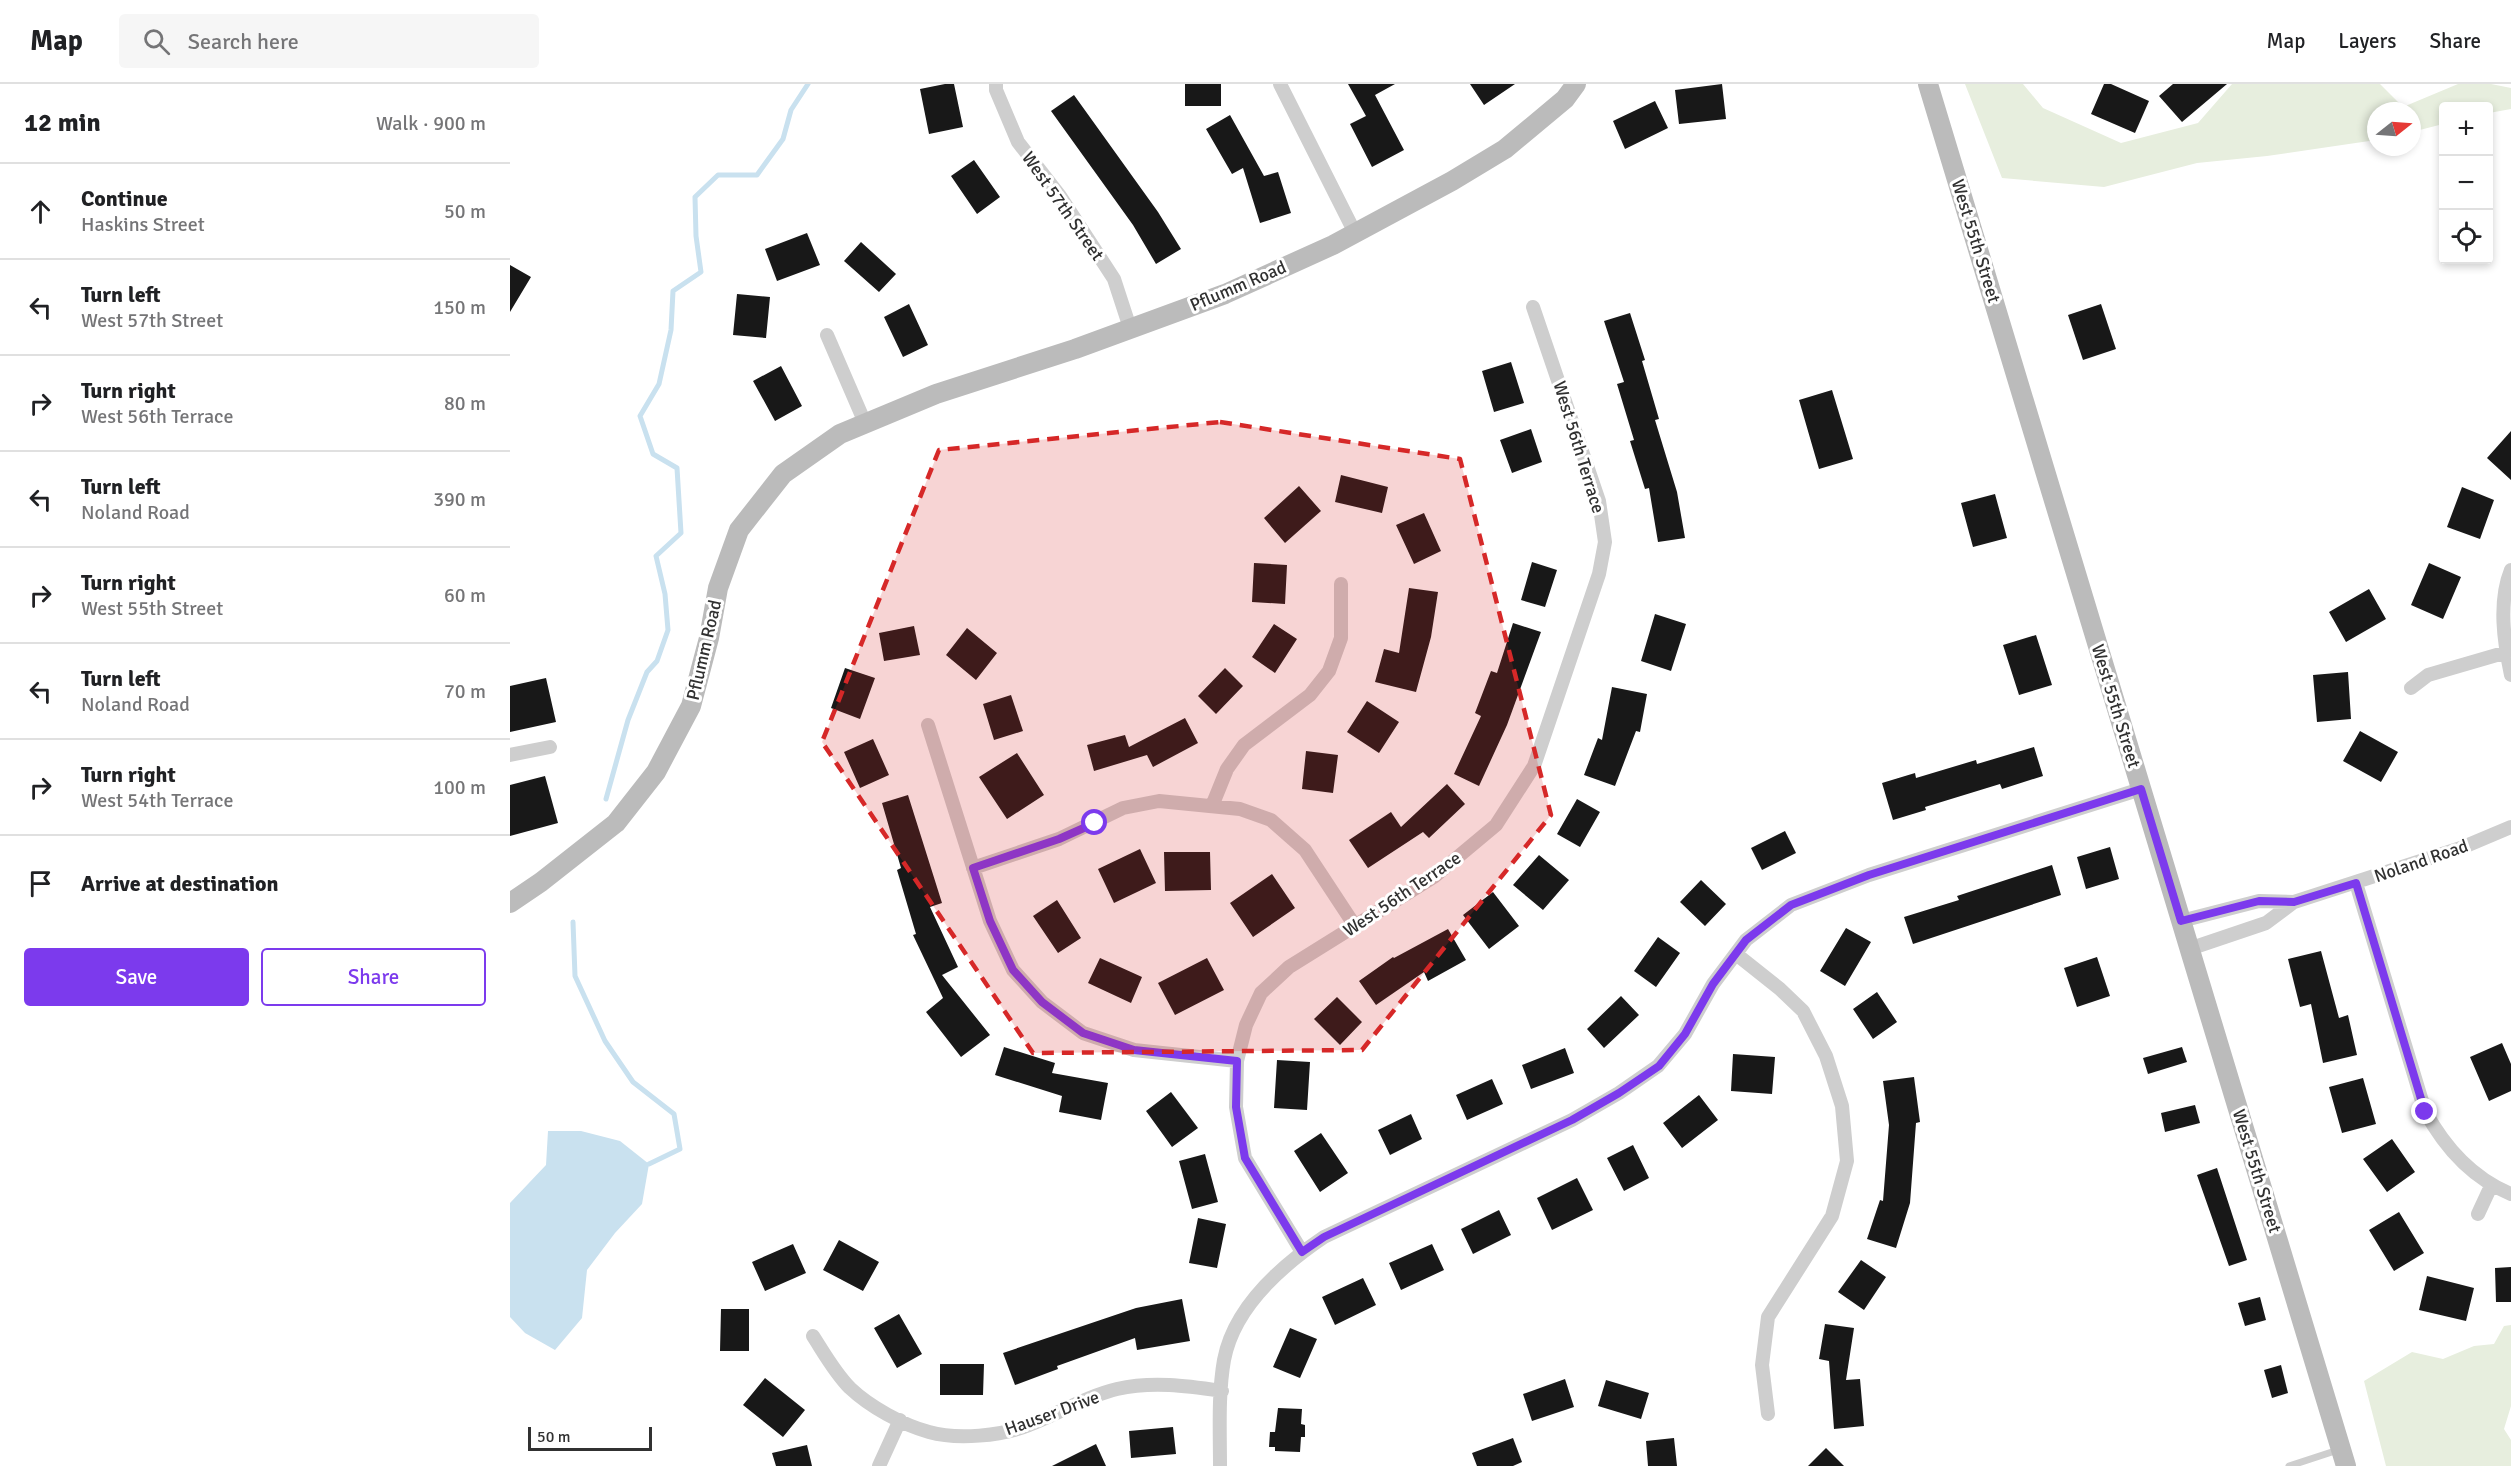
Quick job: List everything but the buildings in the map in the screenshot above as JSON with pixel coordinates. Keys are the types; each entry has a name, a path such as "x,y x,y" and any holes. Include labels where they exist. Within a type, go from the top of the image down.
{"street":[{"name":"West 57th Street","path":"996,84 996,90 1018,142 1060,196 1114,279 1130,328"},
{"path":"1280,84 1355,233"},
{"name":"Pflumm Road","path":"510,903 541,882 616,823 657,772 691,706 709,638 718,588 739,531 783,474 840,434 865,423 936,394 1225,294 1355,233 1452,182 1505,149 1565,99 1576,84"},
{"name":"West 55th Street","path":"1928,84 2343,1458"},
{"name":"West 56th Terrace","path":"1302,1252 1245,1158 1236,1107 1237,1061 1246,1025 1261,993 1289,967 1435,876 1496,825 1534,766 1599,574 1605,542 1599,501 1533,307"},
{"path":"827,335 865,423"},
{"path":"2511,570 2504,609 2506,652 2511,675"},
{"path":"1212,806 1227,769 1244,745 1310,695 1329,671 1341,638 1341,584"},
{"path":"2411,688 2428,675 2506,652"},
{"path":"928,724 990,921 1013,970 1042,1002 1083,1033 1134,1050 1237,1061"},
{"path":"510,755 550,747"},
{"path":"1220,1466 1224,1359 1242,1315 1257,1295 1302,1252 1324,1237 1572,1120 1619,1093 1659,1066 1685,1034 1713,984 1746,940 1791,905 1869,875 2141,789"},
{"path":"973,868 1059,839 1123,808 1159,801 1240,809 1271,820 1305,850 1355,926"},
{"name":"Noland Road","path":"2181,921 2259,901 2294,902 2461,848 2511,827"},
{"path":"2356,883 2425,1112 2438,1135 2473,1173 2491,1186 2511,1194"},
{"name":"Noland Road","path":"2189,948 2266,923 2294,902"},
{"path":"1736,954 1780,989 1803,1011 1826,1056 1842,1106 1847,1161 1832,1216 1768,1317 1762,1365 1768,1414"},
{"path":"2478,1214 2491,1186"},
{"name":"Hauser Drive","path":"813,1336 849,1386 862,1398 900,1420 929,1432 985,1435 1029,1425 1116,1389 1148,1384 1173,1384 1222,1390"},
{"path":"879,1466 900,1420"}],"lane":[{"path":"2289,1466 2343,1458"}],"highlighted area":[{"path":"1220,422 1460,459 1551,815 1362,1050 1033,1053 822,742 939,450"}],"green space":[{"path":"1965,84 2023,84 2043,108 2121,143 2198,123 2232,84 2380,84 2398,102 2367,102 2367,141 2267,156 2197,163 2104,187 2002,178"},
{"path":"2458,84 2491,84 2511,88 2511,109 2493,112 2493,102 2439,102 2439,125 2421,130 2421,102 2415,102"},
{"path":"2511,1325 2511,1406 2504,1429 2511,1440 2511,1466 2386,1466 2364,1381 2412,1352 2443,1359 2474,1346 2494,1344 2504,1326"}],"water":[{"path":"548,1131 581,1131 620,1141 649,1164 642,1204 615,1233 587,1270 582,1318 555,1350 525,1333 510,1317 510,1203 546,1165"}],"waterway":[{"path":"606,799 628,720 647,672 657,661 668,630 665,594 656,556 681,533 677,468 653,454 640,416 659,384 671,330 673,291 701,272 696,236 695,197 718,175 757,175 783,139 791,110 808,84"},
{"path":"573,922 575,976 605,1041 633,1082 674,1114 680,1149 649,1164"}],"route":[{"path":"1095,823 1059,839 973,868 990,921 1013,970 1042,1002 1083,1033 1134,1050 1237,1061 1236,1107 1245,1158 1302,1252 1324,1237 1572,1120 1619,1093 1659,1066 1685,1034 1713,984 1746,940 1791,905 1869,875 2141,789 2181,921 2236,905 2259,901 2294,902 2356,883 2425,1112"}]}
